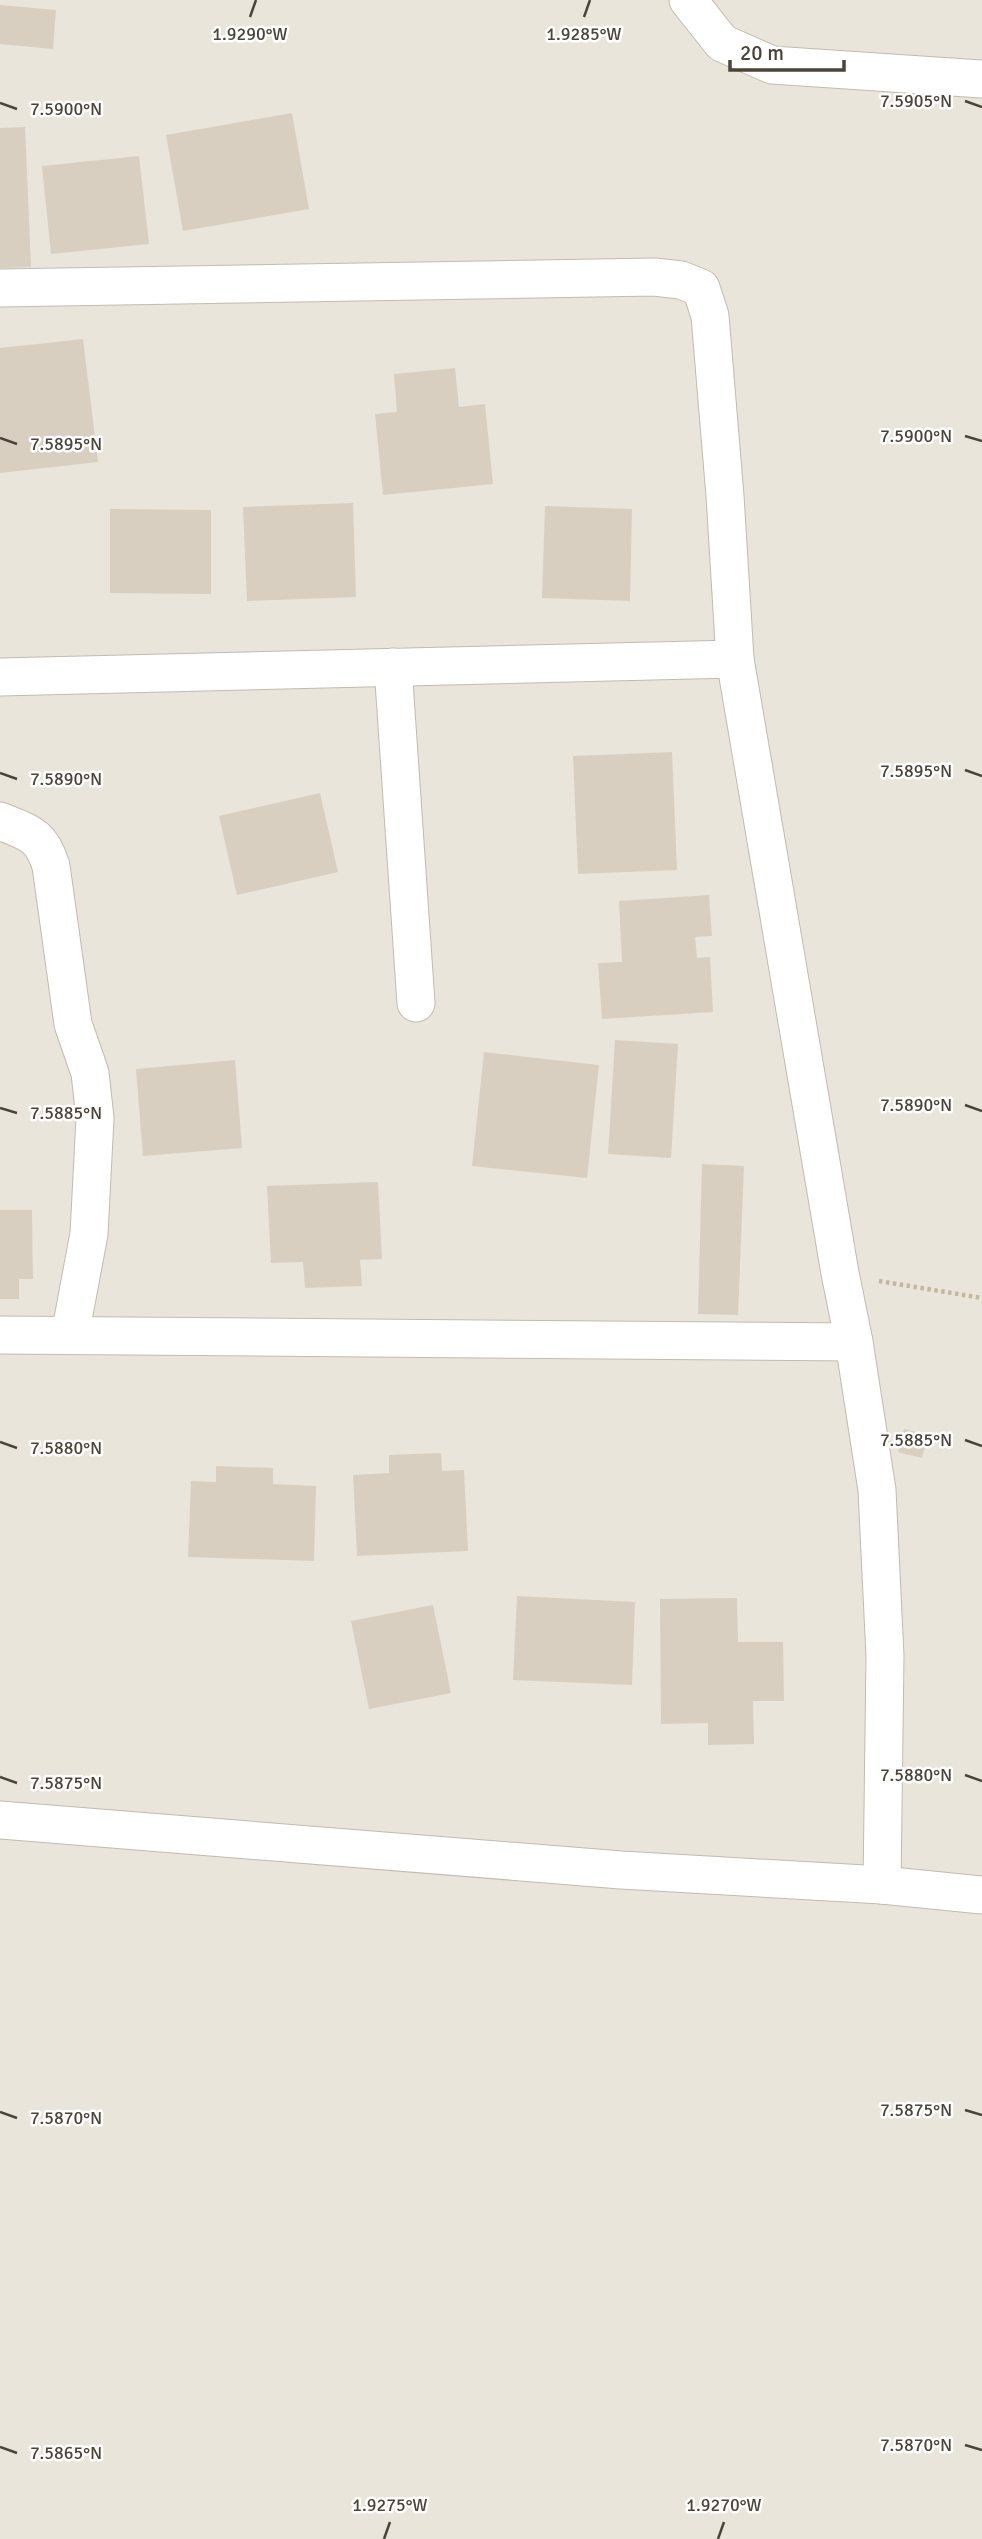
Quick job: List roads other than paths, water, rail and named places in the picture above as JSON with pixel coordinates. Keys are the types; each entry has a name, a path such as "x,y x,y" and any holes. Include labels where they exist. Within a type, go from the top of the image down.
{"street":[{"path":"688,0 722,43 772,65 982,79"},
{"path":"0,288 654,277 681,280 701,288 710,316 735,659 854,1342 877,1490 885,1656 882,1885"},
{"path":"0,677 735,659"},
{"path":"393,667 416,1003"},
{"path":"0,821 29,833 45,846 51,866 73,1024 90,1073 95,1118 89,1234 70,1335"},
{"path":"0,1335 854,1342"},
{"path":"0,1820 621,1870 882,1885 982,1895"}]}
